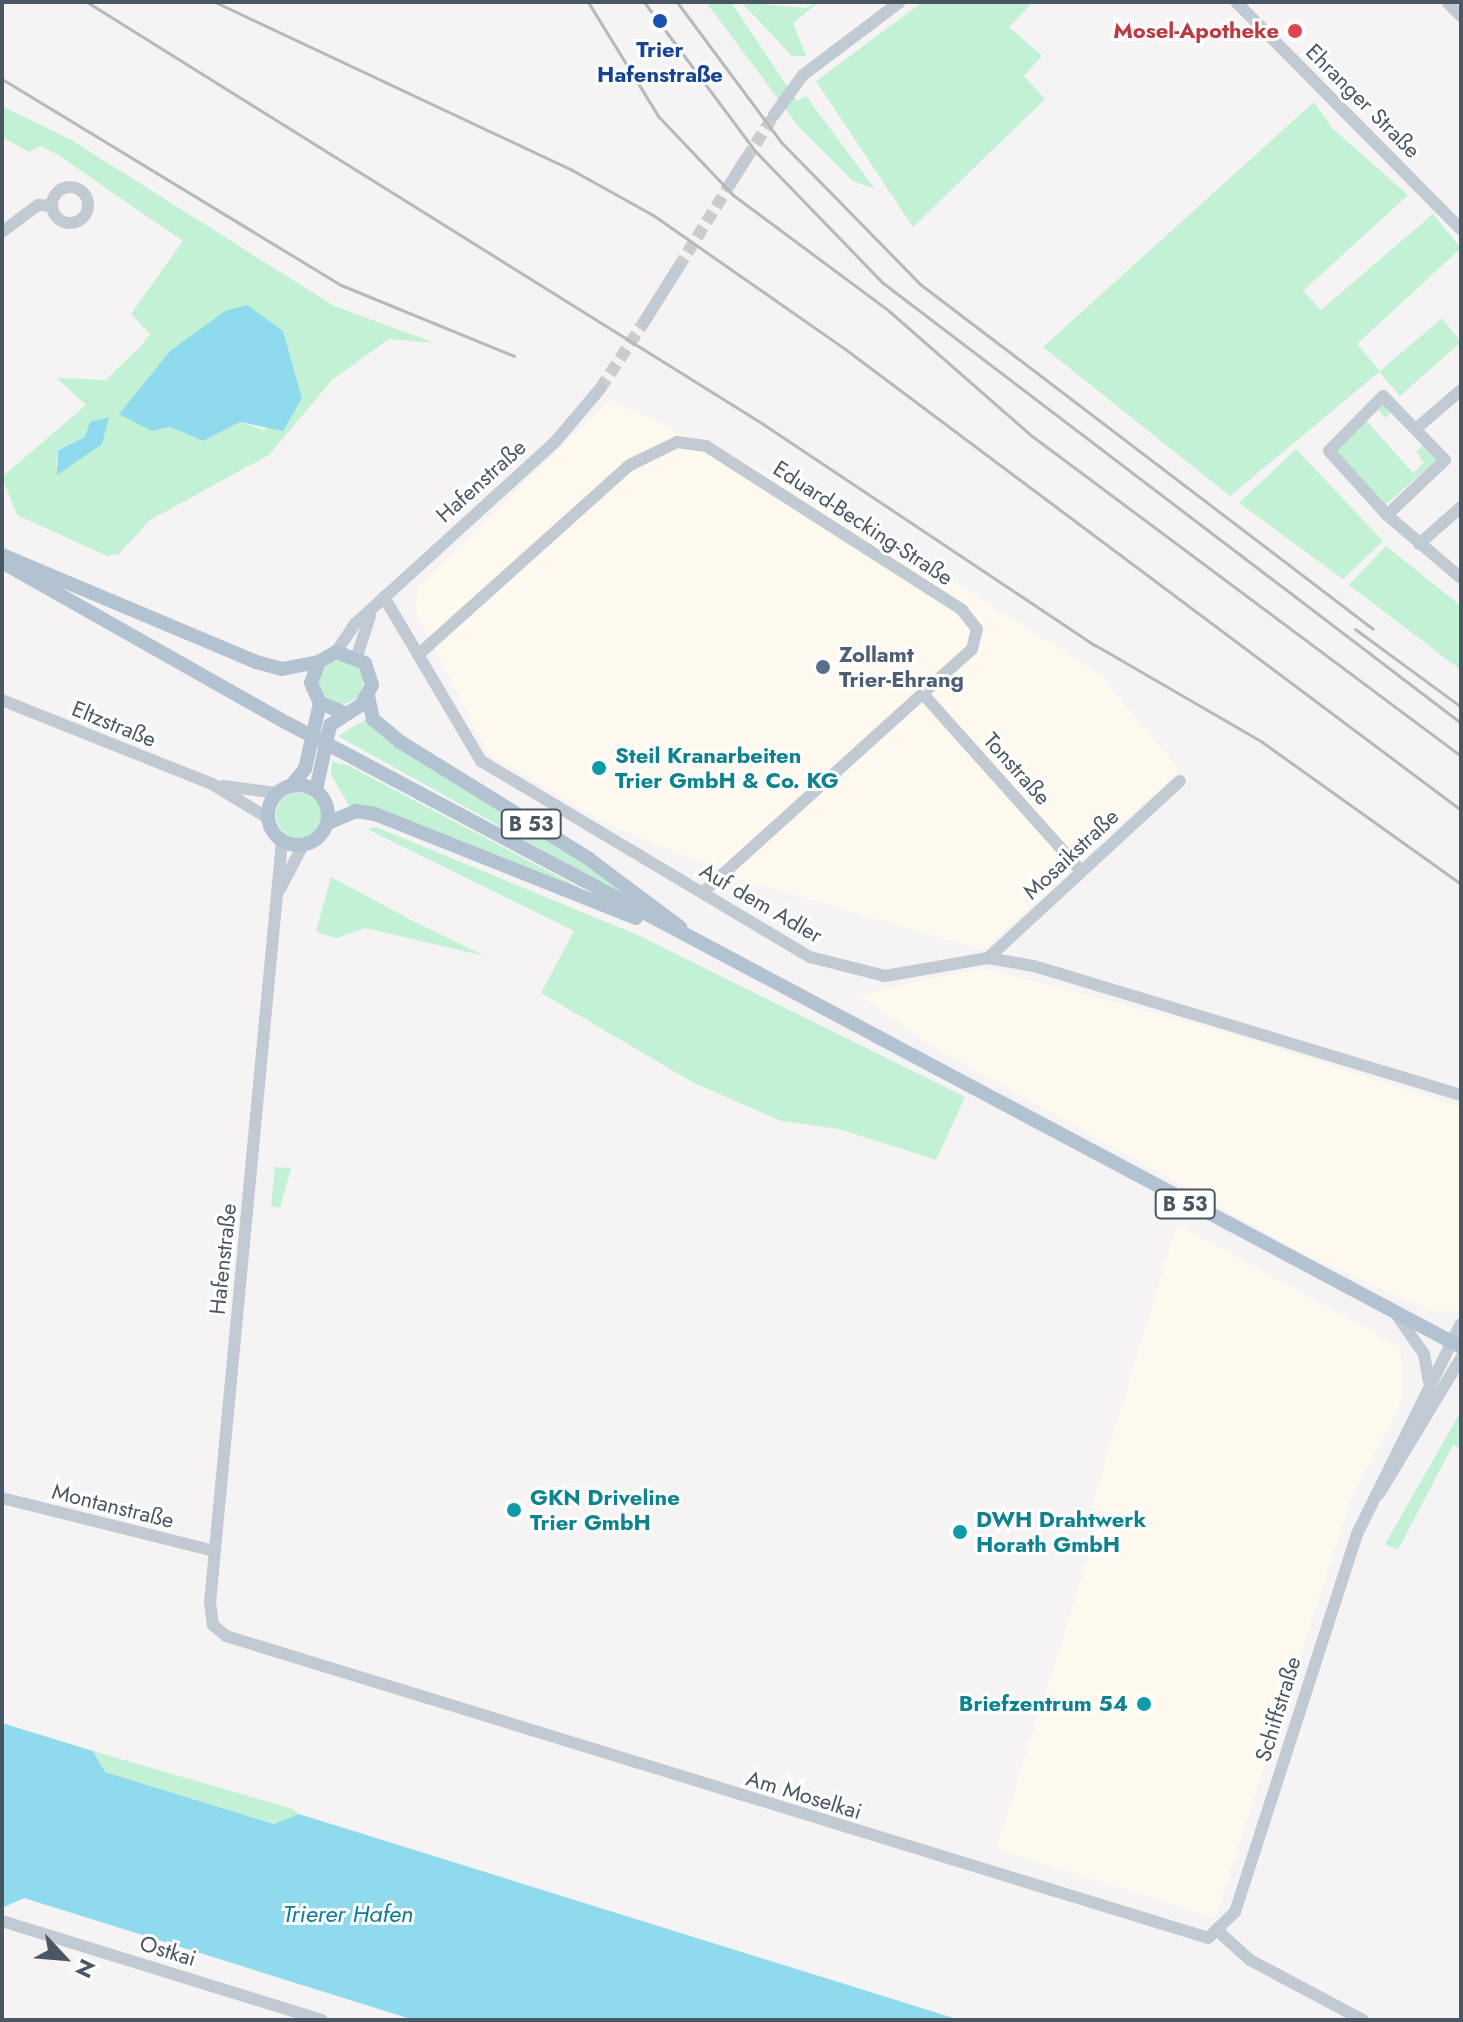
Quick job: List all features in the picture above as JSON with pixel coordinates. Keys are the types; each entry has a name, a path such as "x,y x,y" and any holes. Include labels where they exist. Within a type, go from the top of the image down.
{"main road":[{"path":"2,555 256,662 282,669 319,662 336,652 357,656"},
{"name":"B 53","path":"2,562 287,723 1456,1344"},
{"name":"B 53","path":"357,656 371,674 368,696 373,719 399,741 638,891 705,947"},
{"path":"303,845 282,841 268,818 284,790 305,769 320,703 311,683 319,662"},
{"path":"328,823 316,790 324,742 342,712 368,696"},
{"path":"320,703 342,712"},
{"path":"284,790 316,790"},
{"name":"B 53","path":"303,845 328,823 356,811 375,814 683,935"}],"street":[{"path":"774,115 803,75 900,2"},
{"name":"Ehranger Straße","path":"1236,2 1461,229"},
{"path":"1447,2 1461,16"},
{"path":"732,181 746,159"},
{"path":"2,232 38,205 52,206"},
{"path":"644,322 678,268"},
{"name":"Hafenstraße","path":"336,652 384,597 555,442 600,389"},
{"path":"1418,427 1461,390"},
{"path":"1387,515 1445,464 1418,427 1383,396 1330,444 1387,515 1461,578"},
{"name":"Eduard-Becking-Straße","path":"419,654 630,465 677,442 706,446 971,619 977,629 972,649 703,892"},
{"path":"1419,544 1461,507"},
{"name":"Hafenstraße","path":"357,656 367,619 384,597"},
{"name":"Auf dem Adler","path":"384,597 481,761 810,957 843,969 885,976 988,958 1461,1095"},
{"name":"Tonstraße","path":"923,694 1081,871"},
{"name":"Eltzstraße","path":"2,700 212,784 268,818"},
{"name":"Mosaikstraße","path":"988,958 1180,781"},
{"name":"Eltzstraße","path":"212,784 284,790"},
{"name":"Hafenstraße","path":"215,1629 209,1612 282,841"},
{"name":"Hafenstraße","path":"278,892 303,845"},
{"path":"1396,1314 1424,1354 1429,1385"},
{"name":"Schiffstraße","path":"1220,1933 1239,1901 1320,1640 1377,1496 1429,1385 1456,1344 1461,1324"},
{"name":"Schiffstraße","path":"1377,1496 1461,1358"},
{"path":"1440,1396 1461,1385"},
{"name":"Montanstraße","path":"2,1498 215,1551"},
{"name":"Am Moselkai","path":"215,1629 1191,1938 1220,1933"},
{"name":"Ostkai","path":"2,1921 322,2020"},
{"path":"1220,1933 1250,1960 1363,2020"}],"shaded area":[{"path":"609,400 828,501 1100,675 1180,770 983,950 742,879 609,825 488,754 414,608 420,585"},
{"path":"982,968 1215,1029 1461,1107 1461,1311 1432,1311 1302,1253 933,1046 858,995"},
{"path":"1177,1224 1401,1348 1403,1398 1350,1502 1215,1918 996,1848 1102,1514 1091,1507"}],"green space":[{"path":"706,2 731,2 797,101 806,96 875,189 853,181 799,127"},
{"path":"741,2 805,8 819,2 793,23 806,56 792,56"},
{"path":"923,2 1033,2 1009,27 1042,56 1024,76 1045,99 913,227 816,81"},
{"path":"1314,102 1332,128 1408,195 1303,291 1321,310 1433,214 1461,248 1357,344 1380,371 1442,318 1461,342 1400,396 1379,372 1230,496 1043,347"},
{"path":"2,106 73,141 334,306 435,343 389,339 332,380 269,455 150,520 119,554 107,556 17,515 2,477 86,405 57,378 106,380 141,346 150,334 131,314 183,241 58,155 41,146 29,152 2,137","holes":["225,311 283,331 302,398 264,430 240,422 203,441 170,427 155,370","85,437 93,445 56,466 58,449"]},
{"path":"1389,400 1396,408 1385,418 1377,408 1365,419 1413,473 1424,463 1416,452 1426,443 1438,459 1385,505 1334,448 1382,402"},
{"path":"1296,449 1383,541 1343,579 1239,503"},
{"path":"1386,546 1461,606 1461,670 1349,585"},
{"path":"341,660 357,666 363,682 357,698 341,704 325,698 319,682 325,666"},
{"path":"368,718 629,893 627,897 338,736"},
{"path":"332,761 349,766 601,899 350,807 331,775"},
{"path":"299,792 315,799 322,815 315,831 299,838 283,831 276,815 283,799"},
{"path":"376,827 640,936 965,1097 936,1160 839,1129 781,1121 694,1083 541,993 574,931 367,829"},
{"path":"331,877 485,956 365,928 337,938 316,932"},
{"path":"275,1167 291,1168 280,1208 271,1206"},
{"path":"1461,1411 1461,1449 1453,1445 1398,1550 1385,1544"},
{"path":"93,1751 293,1809 299,1814 275,1824 105,1772"}],"water":[{"path":"247,305 283,331 302,398 283,431 240,422 203,441 170,427 152,431 119,414 170,351 225,311"},
{"path":"109,417 102,444 57,475 58,450 85,437 90,422"},
{"name":"Trierer Hafen","path":"2,1723 93,1751 105,1772 274,1824 299,1814 960,2020 414,2020 24,1898 2,1908"}],"tunnel":[{"path":"746,159 774,115"},
{"path":"678,268 732,181"},
{"path":"600,389 644,322"}],"railway":[{"path":"87,2 763,424 1095,645 1262,742 1461,884"},
{"path":"215,2 572,170 653,215 845,349 1461,810"},
{"path":"588,2 658,116 733,195 889,311 1032,436 1461,756"},
{"path":"644,2 755,151 883,283 1461,723"},
{"path":"677,2 781,142 920,284 1373,629"},
{"path":"2,79 341,285 514,356"},
{"path":"1355,629 1461,707"}],"place":[{"name":"Trier Hafenstraße","path":"660,21"},
{"name":"Mosel-Apotheke","path":"1295,31"},
{"name":"Zollamt Trier-Ehrang","path":"823,667"},
{"name":"Steil Kranarbeiten Trier GmbH & Co. KG","path":"599,768"},
{"name":"GKN Driveline Trier GmbH","path":"514,1510"},
{"name":"DWH Drahtwerk Horath GmbH","path":"960,1532"},
{"name":"Briefzentrum 54","path":"1144,1704"}]}
